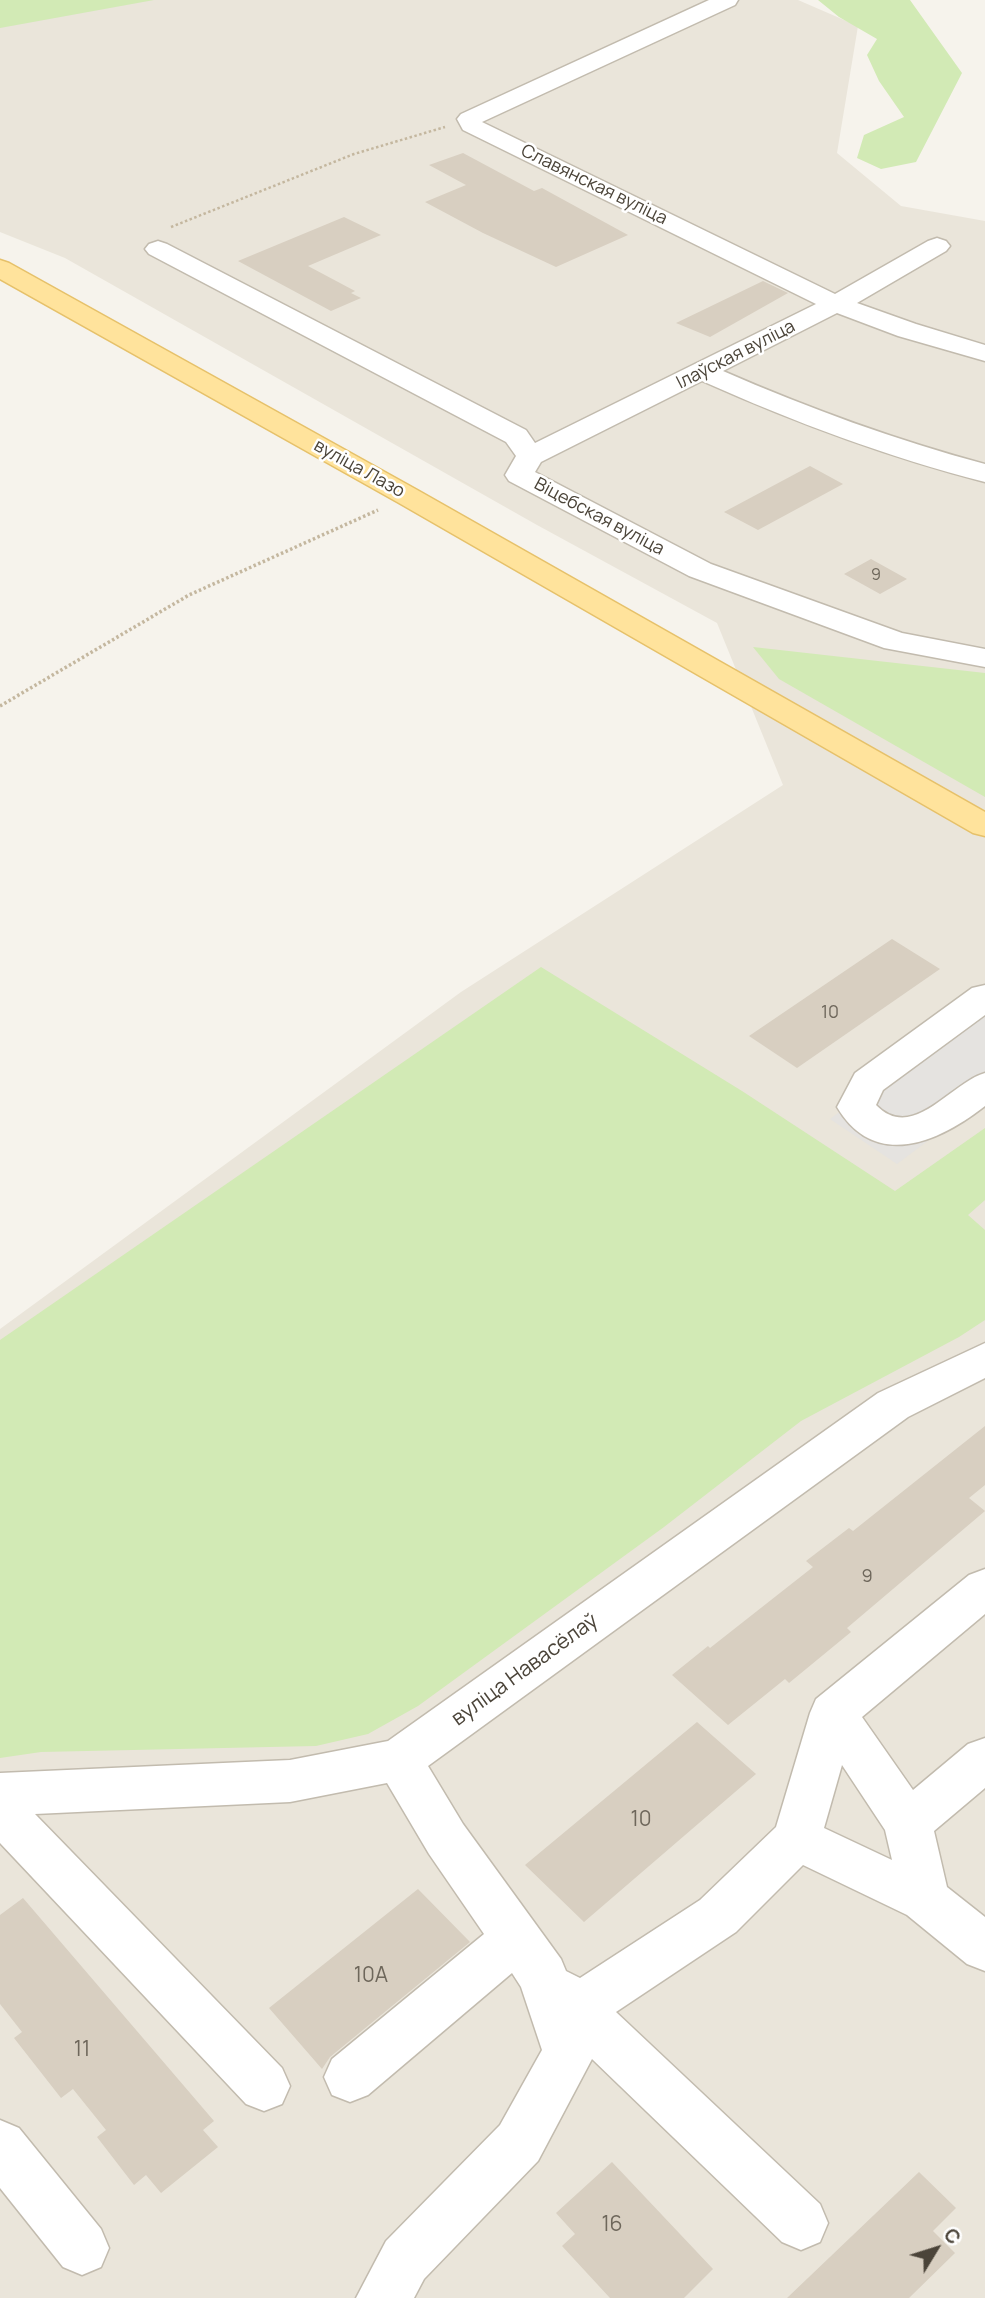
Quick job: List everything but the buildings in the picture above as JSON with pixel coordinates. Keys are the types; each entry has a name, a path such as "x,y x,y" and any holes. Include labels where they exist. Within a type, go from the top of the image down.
{"main road":[{"name":"вуліца Лазо","path":"0,268 409,496 985,826"}],"street":[{"path":"469,119 727,0"},
{"name":"Славянская вуліца","path":"469,119 471,125 836,304 907,330 985,353"},
{"name":"Ілаўская вуліца","path":"530,456 836,304 937,246"},
{"name":"Віцебская вуліца","path":"158,249 516,436 530,456 519,475 700,570 895,641 985,658"},
{"path":"703,372 794,412 921,456 985,473"},
{"path":"985,996 868,1082 856,1107 873,1124 902,1133 938,1122 985,1086"},
{"name":"вуліца Навасёлаў","path":"0,1794 289,1781 399,1760 892,1405 985,1359"},
{"path":"350,2077 545,1974 718,1916 797,1839 833,1713 985,1588"},
{"path":"833,1713 908,1823 925,1899"},
{"path":"908,1823 985,1759"},
{"path":"399,1760 446,1839 545,1974 802,2223"},
{"path":"0,1810 264,2086"},
{"path":"797,1839 925,1899 985,1948"},
{"path":"384,2298 405,2260 519,2143 569,2053 545,1974"},
{"path":"0,2146 82,2248"}],"path":[{"path":"158,249 147,243 150,235 354,154 469,119"},
{"path":"0,706 189,595 409,496"}],"shaded area":[{"path":"0,0 798,0 858,26 837,153 901,206 985,221 985,2298 0,2298 0,1329 461,992 783,785 717,623 537,525 65,258 0,232"},
{"path":"985,1005 985,1098 897,1164 830,1119"}],"green space":[{"path":"0,0 154,0 0,28"},
{"path":"818,0 910,0 962,73 916,162 881,169 857,158 864,135 904,117 879,81 867,55 877,39 839,17"},
{"path":"753,647 985,673 985,797 779,679"},
{"path":"541,967 742,1091 895,1191 985,1128 985,1200 968,1215 985,1230 985,1320 959,1337 801,1421 664,1527 418,1706 368,1734 316,1746 41,1752 0,1758 0,1340"}]}
